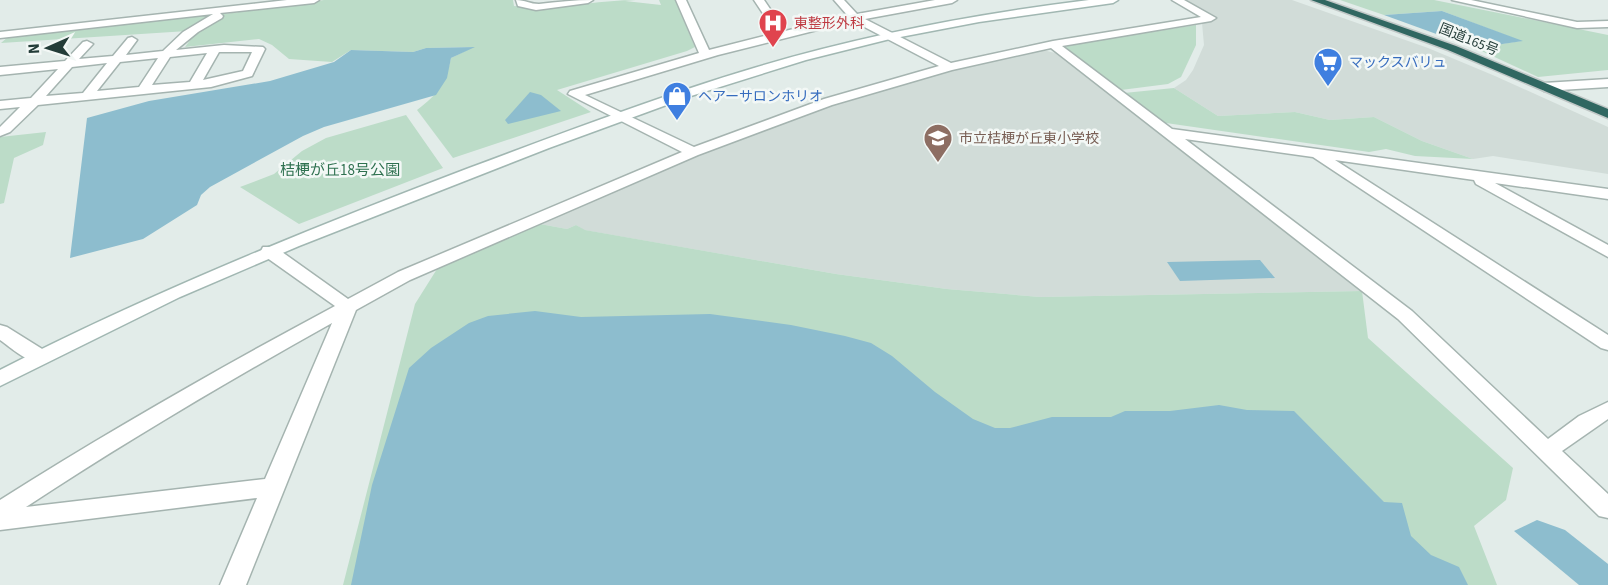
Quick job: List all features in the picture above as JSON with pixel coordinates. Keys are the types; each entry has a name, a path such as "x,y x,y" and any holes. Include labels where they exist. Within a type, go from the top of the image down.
{"highway":[{"name":"国道165号","path":"1316,0 1452,48 1608,114"}],"street":[{"path":"0,35 314,0"},
{"path":"520,0 522,4 536,7 588,0"},
{"path":"681,0 705,54"},
{"path":"759,0 782,34"},
{"path":"839,0 855,18 949,67"},
{"path":"693,152 574,94 705,54 782,34 919,2 952,0"},
{"path":"0,378 40,357 269,251 350,218 621,117 759,70 890,36 1003,14 1113,0"},
{"path":"0,512 79,461 228,372 404,276 693,152 828,102 949,67 1053,44 1210,18 1177,0"},
{"path":"1457,0 1577,25 1608,24"},
{"path":"143,90 173,45 194,32 199,24 228,11"},
{"path":"87,96 132,40"},
{"path":"0,132 7,129 27,106 34,102 87,44"},
{"path":"1053,44 1405,315 1608,509"},
{"path":"194,84 215,49"},
{"path":"0,71 215,49 259,49 248,73 212,83 0,105"},
{"path":"0,82 28,54"},
{"path":"1544,87 1608,83"},
{"path":"1168,133 1608,194"},
{"path":"1315,154 1608,344"},
{"path":"1472,176 1608,252"},
{"path":"269,251 348,307"},
{"path":"233,585 348,307"},
{"path":"0,331 40,357"},
{"path":"1547,451 1587,421 1608,409"},
{"path":"0,520 274,487"}],"shaded area":[{"path":"1183,0 1292,0 1428,48 1608,127 1608,174 1493,156 1473,159 1422,141 1374,117 1330,120 1295,112 1218,116 1174,88 1186,80 1193,70 1204,45 1202,23 1217,19"},
{"name":"市立桔梗が丘東小学校","path":"1043,50 1055,53 1362,291 1040,297 947,289 836,274 584,230 576,225 567,229 540,224 742,136 920,78"}],"green space":[{"path":"324,0 513,0 514,6 529,7 636,0 625,1 661,5 659,0 675,0 695,47 557,90 591,112 453,158 417,110 440,88 451,58 473,47 426,48 413,52 351,50 332,62 289,59 272,45 259,39 185,47 193,36 203,30 1,43 9,36 232,13"},
{"path":"1340,0 1434,0 1608,35 1608,70 1538,77 1475,48 1521,41 1442,11 1384,15"},
{"path":"1196,25 1196,45 1181,77 1168,84 1121,90 1065,48 1068,45"},
{"path":"1174,88 1218,116 1295,112 1330,120 1374,117 1422,141 1473,159 1415,156 1386,149 1369,152 1159,122 1124,93"},
{"name":"桔梗が丘18号公園","path":"406,115 443,168 299,224 240,187 274,174 302,151 326,138"},
{"path":"46,132 43,145 14,158 4,203 0,204 0,137"},
{"path":"540,224 567,229 576,225 585,230 836,274 947,289 1040,297 1362,291 1368,338 1513,468 1506,500 1474,526 1497,585 343,585 415,304 437,269"}],"water":[{"path":"1442,11 1523,41 1475,48 1384,15"},
{"path":"475,47 451,58 447,78 436,95 324,127 303,136 210,187 201,195 197,205 143,239 70,258 87,118 149,101 270,81 334,62 351,50 413,52 426,48"},
{"path":"530,92 541,95 561,111 508,124 505,120"},
{"path":"1260,260 1275,278 1180,281 1167,262"},
{"path":"535,311 581,317 710,314 791,325 845,336 871,343 892,356 935,392 973,419 995,428 1010,428 1052,417 1111,417 1125,411 1170,411 1219,405 1247,410 1294,411 1384,502 1402,503 1411,536 1431,555 1459,567 1468,585 351,585 372,485 409,368 431,348 469,323 488,316"},
{"path":"1537,520 1565,530 1608,564 1608,585 1579,585 1514,531"}],"place":[{"name":"東整形外科","path":"773,48"},
{"name":"マックスバリュ","path":"1328,88"},
{"name":"ヘアーサロンホリオ","path":"677,122"},
{"name":"市立桔梗が丘東小学校","path":"938,164"}]}
